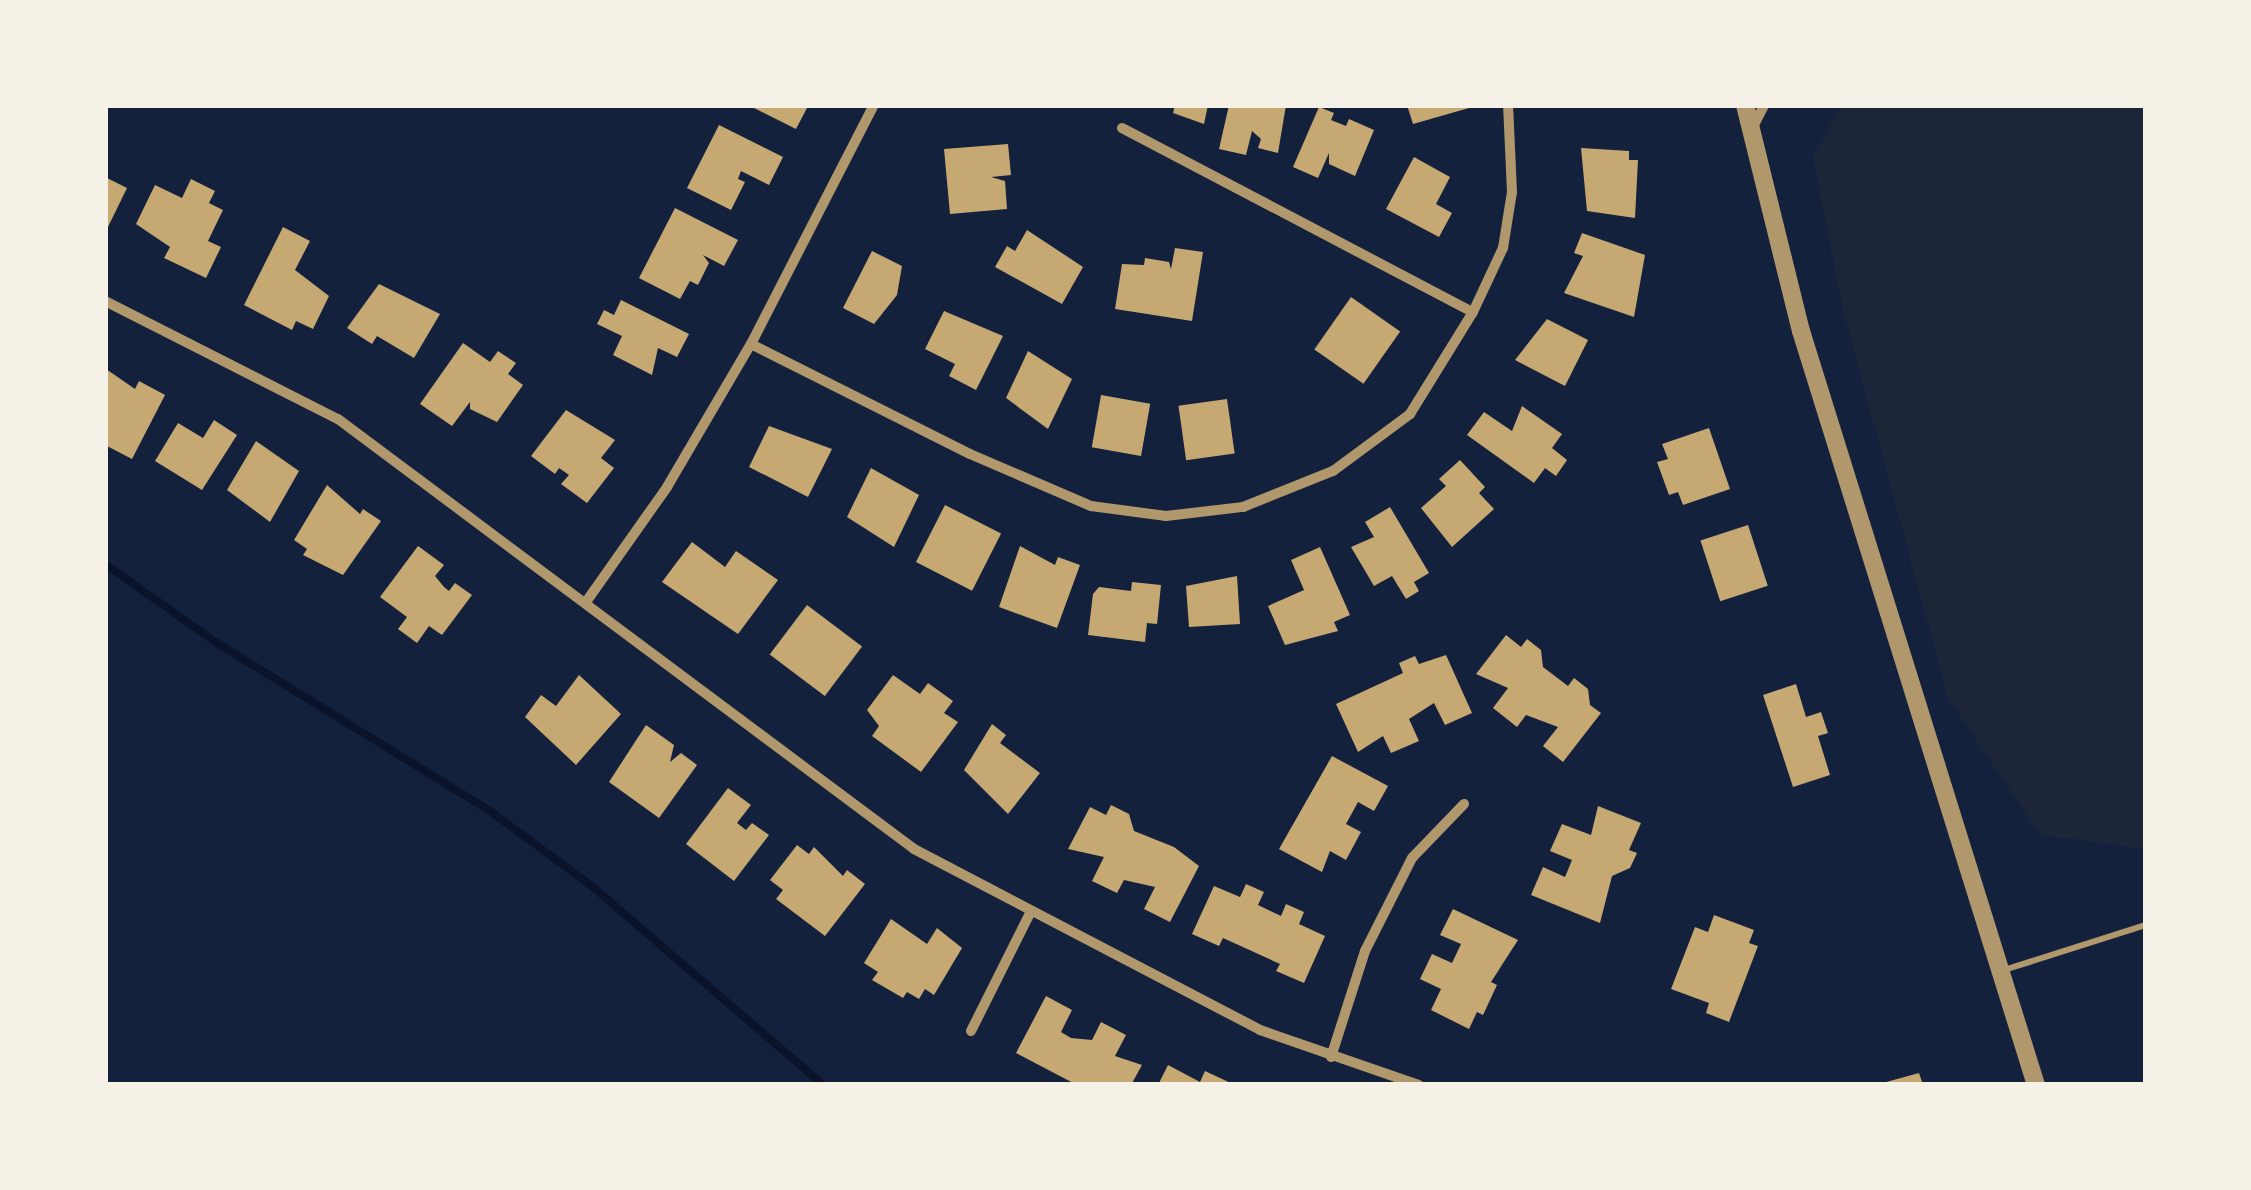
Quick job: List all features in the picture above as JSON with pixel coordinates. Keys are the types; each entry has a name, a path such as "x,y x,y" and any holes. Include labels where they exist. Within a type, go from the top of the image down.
{"street":[{"path":"586,602 668,487 752,344 874,105"},
{"path":"752,344 970,454 1092,506 1166,516 1244,507 1333,471 1410,414 1473,312 1503,248 1512,192 1508,105"},
{"path":"1744,105 1801,331 2036,1085"},
{"path":"1750,132 1764,105"},
{"path":"1122,128 1473,312"},
{"path":"105,301 338,420 914,849 1187,995 1330,1057 1418,1085"},
{"path":"1330,1057 1365,951 1412,858 1464,804"},
{"path":"971,1031 1030,913"}],"lane":[{"path":"2000,972 2146,925"}],"shaded area":[{"path":"1841,105 2146,105 2146,849 2040,835 1948,698 1843,310 1813,157"}],"building":[{"path":"748,105 801,105 807,108 796,129"},
{"path":"1175,105 1208,105 1204,124 1173,113"},
{"path":"1229,105 1286,105 1278,153 1258,148 1261,139 1252,131 1246,155 1219,149"},
{"path":"1407,105 1475,105 1476,106 1413,124"},
{"path":"1319,107 1334,113 1331,120 1346,126 1349,119 1374,130 1355,176 1329,164 1329,153 1318,178 1293,167"},
{"path":"719,125 783,157 769,185 741,171 738,179 745,182 731,210 687,188"},
{"path":"1008,144 1011,175 991,177 1005,181 1007,209 950,214 944,149"},
{"path":"1581,148 1629,151 1629,160 1638,160 1635,218 1587,211"},
{"path":"1414,157 1450,177 1436,204 1452,213 1439,237 1386,209"},
{"path":"105,177 127,188 108,227 105,225"},
{"path":"191,179 215,191 209,203 223,210 208,241 221,247 206,278 164,258 170,247 136,224 155,185 182,198"},
{"path":"675,208 738,240 724,266 703,255 709,263 698,285 690,281 680,299 639,278"},
{"path":"283,227 310,241 295,270 329,296 313,329 296,321 292,330 244,305"},
{"path":"1027,230 1083,267 1062,304 995,267 1007,246 1015,251"},
{"path":"1582,233 1645,255 1634,317 1564,293 1583,256 1574,253"},
{"path":"1175,248 1203,252 1192,321 1115,309 1122,264 1144,265 1145,258 1169,262 1171,269"},
{"path":"872,251 902,266 897,295 874,324 843,308"},
{"path":"379,284 440,314 414,358 377,336 372,344 347,328"},
{"path":"1351,297 1400,331 1363,384 1314,349"},
{"path":"621,300 689,334 677,357 658,348 652,375 613,355 622,336 597,324 604,310 614,315"},
{"path":"944,311 1003,336 976,390 949,376 955,364 925,349"},
{"path":"1547,319 1588,340 1565,386 1515,360"},
{"path":"463,343 490,362 498,351 516,363 508,374 523,385 497,422 470,409 470,402 452,426 420,404"},
{"path":"1028,351 1072,379 1048,429 1006,398"},
{"path":"106,369 135,389 139,381 165,395 132,459 105,445"},
{"path":"1101,395 1150,404 1141,456 1092,447"},
{"path":"1227,399 1235,453 1186,460 1178,406"},
{"path":"1522,406 1562,434 1552,448 1567,460 1556,476 1545,468 1534,483 1467,435 1484,412 1512,431"},
{"path":"566,410 615,440 601,458 614,468 587,503 561,484 569,475 559,468 555,474 531,456"},
{"path":"214,420 237,435 202,490 155,461 178,423 203,438"},
{"path":"769,426 832,449 808,497 749,467"},
{"path":"1709,428 1730,489 1683,505 1678,492 1669,495 1657,462 1668,459 1662,444"},
{"path":"256,441 299,471 270,522 227,490"},
{"path":"1460,460 1485,487 1479,493 1494,509 1452,547 1421,508 1446,486 1439,479"},
{"path":"871,468 919,495 894,547 847,517"},
{"path":"327,485 360,514 363,509 381,521 343,575 303,555 307,549 294,540"},
{"path":"945,505 1001,534 972,591 916,562"},
{"path":"1390,507 1429,573 1414,582 1419,591 1406,599 1392,576 1374,586 1351,547 1374,537 1365,522"},
{"path":"1748,525 1768,586 1720,601 1700,540"},
{"path":"692,542 725,567 736,551 778,580 738,634 662,582"},
{"path":"418,546 444,565 435,576 444,587 449,591 455,583 472,595 442,635 429,626 417,643 398,629 407,617 380,597"},
{"path":"1020,546 1055,565 1058,557 1080,565 1057,628 999,607"},
{"path":"1320,547 1350,615 1334,622 1338,631 1285,645 1268,606 1304,590 1291,560"},
{"path":"1237,576 1240,624 1189,627 1186,586"},
{"path":"1132,582 1161,585 1157,624 1147,623 1145,642 1088,635 1093,594 1099,587 1131,591"},
{"path":"807,605 862,647 825,696 770,655"},
{"path":"1506,635 1521,647 1527,639 1541,650 1543,667 1568,686 1574,678 1588,689 1590,705 1601,713 1563,762 1543,746 1558,727 1526,715 1517,727 1493,708 1508,688 1476,674"},
{"path":"1446,655 1472,713 1445,725 1434,703 1409,719 1419,741 1391,753 1383,736 1358,752 1336,704 1403,673 1399,663 1415,656 1419,664"},
{"path":"579,675 621,714 576,765 525,717 541,695 556,706"},
{"path":"893,675 920,694 928,683 953,701 944,713 958,722 921,772 872,736 879,726 867,710"},
{"path":"1796,684 1806,717 1821,712 1828,733 1818,736 1830,775 1793,787 1763,695"},
{"path":"992,724 1006,735 1000,743 1040,773 1008,814 964,770"},
{"path":"646,725 674,745 670,762 681,753 697,765 659,818 609,782"},
{"path":"1332,756 1388,786 1374,811 1358,802 1346,824 1361,832 1346,860 1330,851 1322,872 1279,849"},
{"path":"728,788 751,805 737,823 746,830 752,823 769,835 734,881 686,844"},
{"path":"1111,805 1129,814 1134,831 1174,847 1199,866 1170,922 1144,909 1155,887 1124,880 1117,893 1092,881 1104,857 1068,849 1090,807 1106,815"},
{"path":"1598,806 1641,823 1629,850 1637,853 1630,868 1612,876 1600,923 1531,895 1543,867 1565,877 1572,860 1550,851 1562,824 1591,835"},
{"path":"797,845 809,854 814,847 843,876 847,870 865,884 825,936 776,899 783,890 770,880"},
{"path":"1246,884 1264,892 1258,905 1281,916 1286,904 1304,912 1299,924 1325,936 1304,983 1276,971 1280,964 1223,938 1219,946 1192,934 1214,886 1240,897"},
{"path":"1453,909 1518,940 1491,982 1497,985 1483,1015 1477,1012 1469,1029 1431,1010 1441,989 1420,979 1432,954 1452,963 1461,944 1440,935"},
{"path":"1714,915 1754,930 1749,943 1758,946 1729,1022 1706,1013 1709,1003 1671,989 1695,927 1708,932"},
{"path":"891,919 927,944 937,928 962,948 934,995 925,989 919,999 907,992 903,998 872,980 878,972 864,963"},
{"path":"1046,996 1072,1010 1061,1032 1071,1038 1092,1040 1101,1022 1126,1035 1115,1056 1142,1065 1131,1085 1077,1085 1016,1053"},
{"path":"1168,1065 1200,1082 1205,1071 1235,1085 1158,1085"},
{"path":"1919,1073 1923,1085 1879,1085 1879,1084"}],"waterway":[{"path":"105,564 217,643 490,811 593,887 823,1085"}]}
